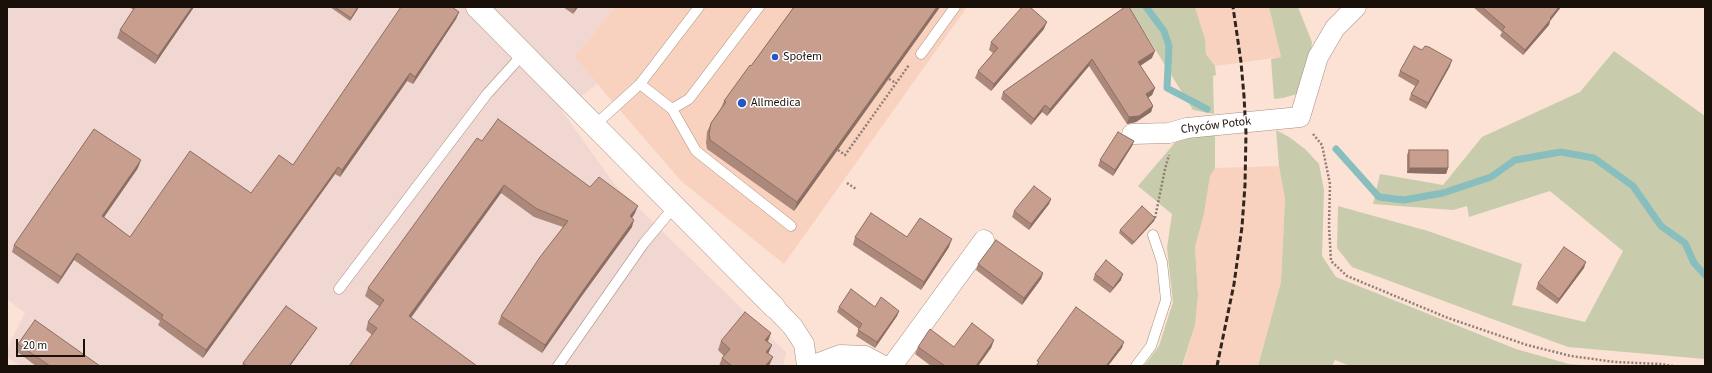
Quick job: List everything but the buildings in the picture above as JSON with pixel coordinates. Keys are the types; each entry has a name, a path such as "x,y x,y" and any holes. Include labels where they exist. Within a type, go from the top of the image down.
{"street":[{"path":"477,7 793,327 804,344 807,366"},
{"path":"1300,117 1318,57 1335,28 1356,7"},
{"name":"Chyców Potok","path":"1132,134 1169,133 1187,128 1300,117"},
{"path":"892,366 984,240"},
{"path":"811,366 840,354 865,356 884,366"}],"lane":[{"path":"595,125 640,84 699,7"},
{"path":"672,109 689,99 759,7"},
{"path":"920,54 955,7"},
{"path":"339,289 487,94 524,53"},
{"path":"640,84 672,109 696,151 791,226"},
{"path":"558,366 644,243 674,207"},
{"path":"1136,366 1151,346 1166,300 1162,262 1153,235"}],"path":[{"path":"838,150 845,155 912,61"},
{"path":"889,79 896,83"},
{"path":"1300,117 1322,145 1330,184 1329,226 1331,261 1347,276 1448,318 1527,345 1571,356 1615,362 1673,366"},
{"path":"1153,235 1154,221 1164,170 1169,158 1169,133"},
{"path":"847,183 856,188"}],"shaded area":[{"path":"7,7 615,7 574,57 597,84 562,111 615,185 786,352 783,366 20,366 7,357 7,349 25,313 7,299"},
{"path":"615,7 967,7 784,264 681,181 574,57"},
{"path":"1195,7 1269,7 1281,57 1215,66 1206,54 1205,39"},
{"path":"1279,166 1285,199 1281,282 1258,366 1183,366 1195,325 1198,296 1195,247 1204,214 1210,176 1215,168"}],"green space":[{"path":"1129,7 1195,7 1205,39 1206,54 1215,66 1216,75 1213,76 1214,114 1193,110"},
{"path":"1269,7 1298,7 1312,42 1308,76 1297,94 1274,99 1271,59 1281,57"},
{"path":"1614,51 1705,116 1705,359 1568,347 1352,267 1337,248 1338,206 1428,231 1522,264 1512,305 1585,322 1623,251 1550,191 1469,217 1467,206 1453,210 1373,204 1380,174 1443,185 1482,137 1580,92"},
{"path":"1215,130 1215,168 1210,176 1204,214 1195,247 1198,296 1195,325 1182,366 1144,366 1159,346 1173,302 1167,248 1172,214 1138,186 1184,132"},
{"path":"1276,130 1289,137 1305,149 1319,164 1324,190 1322,256 1336,277 1516,349 1569,364 1597,366 1350,366 1335,360 1332,366 1258,366 1281,282 1285,199 1279,166"}],"waterway":[{"name":"Chyców Potok","path":"1146,7 1164,31 1169,46 1167,88 1207,109"},
{"name":"Chyców Potok","path":"1336,149 1379,197 1404,200 1443,193 1491,177 1515,160 1561,152 1594,158 1633,186 1661,226 1685,243 1694,263 1705,275"}],"railway":[{"path":"1217,366 1234,284 1242,227 1245,185 1246,133 1244,96 1233,7"}],"place":[{"name":"Społem","path":"775,57"},
{"name":"Allmedica","path":"742,103"}]}
